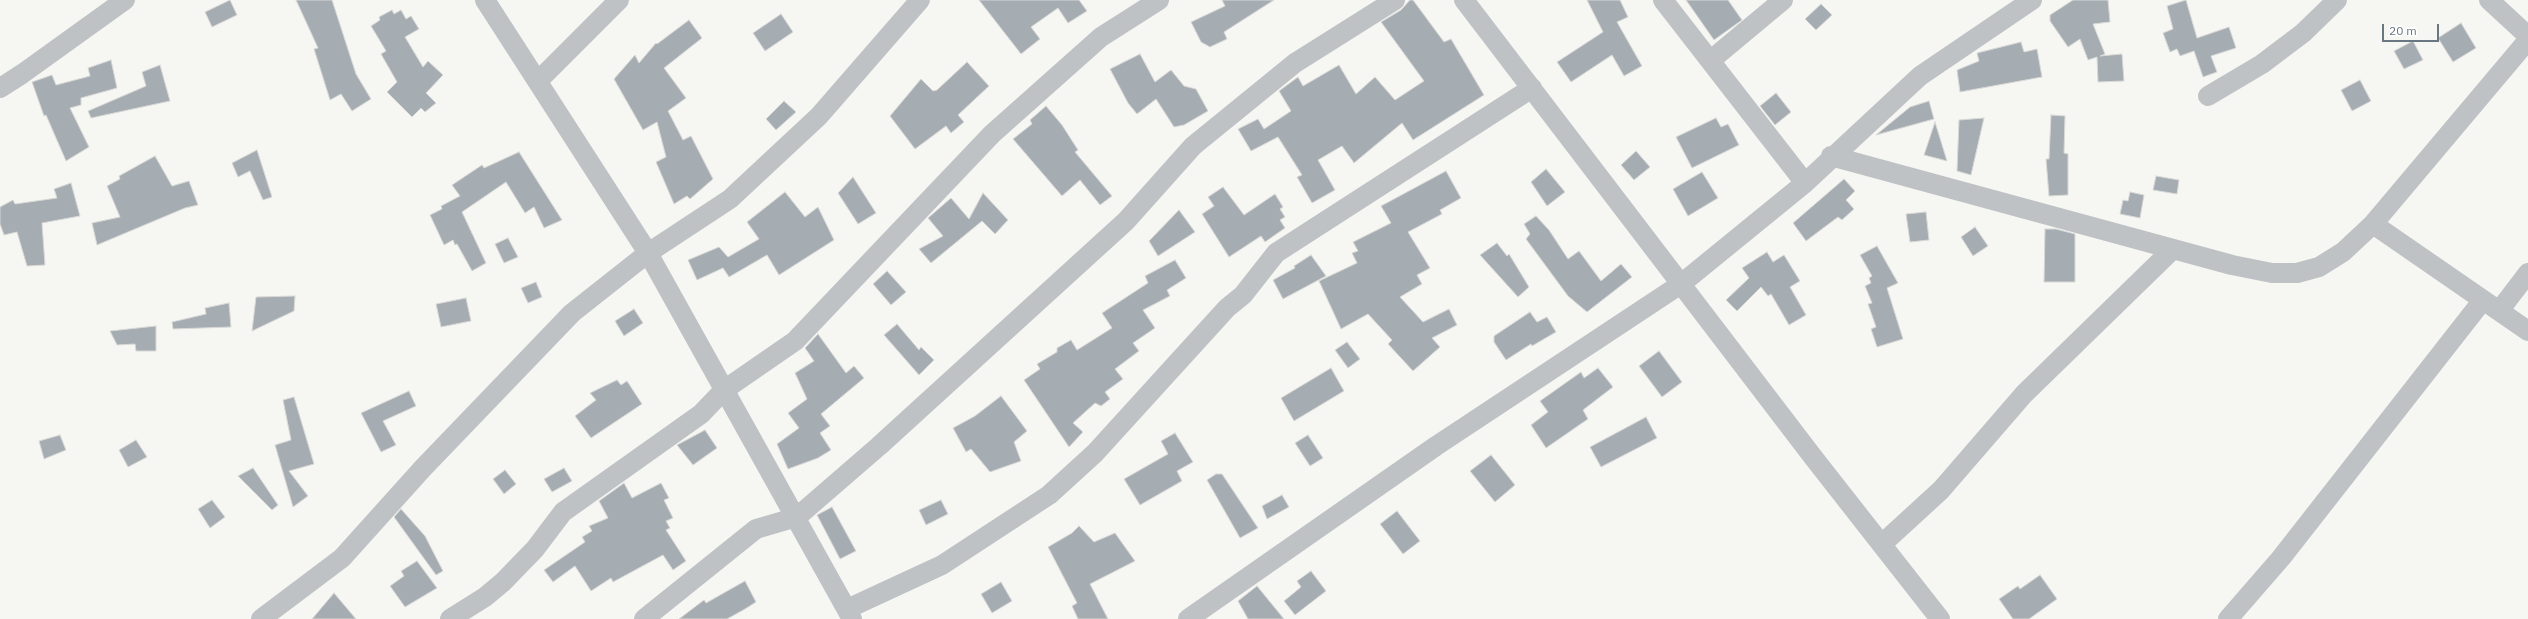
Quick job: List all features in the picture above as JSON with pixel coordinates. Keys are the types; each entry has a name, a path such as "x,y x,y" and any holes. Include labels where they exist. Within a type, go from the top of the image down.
{"street":[{"path":"0,88 22,74 125,0"},
{"path":"485,0 648,252 724,390 797,517 849,614 942,565 1049,495 1095,453 1227,308 1243,295 1276,253 1532,88"},
{"path":"538,81 619,0"},
{"path":"261,619 342,558 423,468 572,313 648,252 730,199 819,116 920,0"},
{"path":"450,619 485,597 503,582 535,549 563,512 701,414 724,390 795,341 1004,122 1101,37 1159,0"},
{"path":"644,619 756,529 797,517 880,446 1126,221 1194,146 1295,63 1395,0"},
{"path":"1464,0 1940,619"},
{"path":"1663,0 1805,183"},
{"path":"1711,60 1783,0"},
{"path":"1188,619 1436,446 1681,284 1805,183 1831,156 1920,76 2032,0"},
{"path":"2208,96 2262,64 2303,33 2337,0"},
{"path":"2489,0 2528,36"},
{"path":"1831,156 2232,266 2272,272 2297,273 2319,267 2343,252 2373,224 2528,40"},
{"path":"2373,224 2528,331"},
{"path":"1882,544 1941,490 2024,394 2173,249"},
{"path":"2228,619 2281,558 2491,305 2528,273"}],"building":[{"path":"230,0 237,15 212,27 205,12"},
{"path":"296,0 332,0 356,74 371,99 352,111 341,94 330,100 314,49 318,48"},
{"path":"979,0 1079,0 1087,11 1068,23 1058,8 1031,27 1040,39 1021,54"},
{"path":"1222,0 1274,0 1224,32 1227,39 1210,47 1201,42 1191,22 1225,6"},
{"path":"1410,0 1413,0 1444,42 1451,39 1484,95 1413,140 1402,123 1354,163 1342,146 1318,160 1335,190 1312,203 1297,177 1302,175 1278,137 1251,151 1238,129 1258,119 1264,129 1291,111 1279,91 1298,77 1303,86 1339,65 1356,94 1375,77 1395,100 1424,81 1381,22 1401,10"},
{"path":"1587,0 1620,0 1628,17 1617,22 1642,66 1624,76 1612,55 1571,82 1557,62 1603,32"},
{"path":"1686,0 1728,0 1742,20 1714,40"},
{"path":"2073,0 2108,0 2110,22 2093,24 2105,54 2100,56 2122,54 2124,81 2098,82 2097,57 2088,60 2080,39 2068,47 2050,21 2050,15"},
{"path":"2186,0 2197,38 2229,27 2236,48 2211,56 2217,72 2203,77 2194,51 2180,56 2177,49 2170,52 2163,33 2173,29 2167,6"},
{"path":"1821,4 1832,15 1816,30 1805,19"},
{"path":"392,10 394,14 401,10 406,19 411,16 419,29 405,37 423,67 428,61 443,75 426,93 436,103 425,112 421,108 412,117 387,92 397,82 381,54 386,51 371,26 380,20 379,17"},
{"path":"781,14 793,32 765,51 753,33"},
{"path":"689,20 702,38 664,68 686,98 668,111 683,140 691,136 713,179 690,199 687,196 674,204 656,162 666,157 657,122 643,130 614,79 635,55 639,63 656,43 657,44"},
{"path":"2461,23 2476,48 2453,62 2438,38"},
{"path":"2413,41 2423,60 2404,69 2394,51"},
{"path":"2021,42 2024,52 2037,49 2042,77 1960,92 1957,70 1979,61 1977,53"},
{"path":"1140,54 1155,82 1171,70 1184,86 1196,89 1208,111 1184,125 1174,127 1156,99 1137,114 1128,103 1110,69"},
{"path":"111,60 117,88 81,98 81,105 70,108 89,147 66,161 46,115 44,116 32,82 52,75 56,85 90,76 88,68"},
{"path":"967,62 989,86 958,115 964,122 951,133 946,126 915,149 890,116 921,79 933,91 937,90"},
{"path":"160,65 170,101 91,118 88,111 146,86 142,72"},
{"path":"2360,80 2371,101 2352,111 2341,90"},
{"path":"1776,93 1791,112 1775,125 1760,106"},
{"path":"784,101 796,112 776,130 766,119"},
{"path":"1929,101 1934,119 1876,135 1910,107"},
{"path":"1046,106 1062,125 1078,150 1075,152 1112,196 1100,205 1080,180 1062,196 1013,139 1032,124 1030,120"},
{"path":"2051,115 2065,116 2064,153 2068,154 2068,195 2049,196 2046,159 2049,159"},
{"path":"1716,118 1721,127 1728,124 1739,145 1692,168 1676,137"},
{"path":"1984,118 1971,175 1957,171 1959,120"},
{"path":"1935,122 1947,161 1924,155"},
{"path":"257,150 272,197 263,200 250,171 238,177 232,163"},
{"path":"1636,151 1650,167 1634,180 1621,165"},
{"path":"519,152 562,220 544,228 534,207 525,213 506,182 462,212 486,263 472,271 457,244 455,245 453,240 444,245 430,215 442,209 441,206 460,196 452,185 482,165 484,168"},
{"path":"155,156 172,186 189,181 198,205 185,208 97,245 92,223 120,217 107,186 120,179 119,176"},
{"path":"1546,169 1565,192 1547,206 1531,182"},
{"path":"1446,171 1461,198 1440,210 1442,214 1408,232 1430,268 1417,275 1422,284 1400,297 1423,322 1449,309 1457,325 1432,338 1440,347 1413,371 1388,344 1392,340 1368,314 1341,329 1319,281 1357,263 1352,253 1358,251 1353,242 1391,223 1381,206"},
{"path":"1702,172 1718,198 1688,216 1673,189"},
{"path":"2156,176 2179,180 2177,194 2153,190"},
{"path":"853,177 876,213 858,224 838,193"},
{"path":"1844,179 1855,191 1846,200 1854,209 1842,220 1838,217 1806,241 1793,223"},
{"path":"71,183 80,216 42,223 45,265 27,266 17,232 4,235 0,224 0,207 13,200 15,204 57,198 54,189"},
{"path":"1223,187 1244,215 1275,194 1283,207 1280,209 1285,217 1280,220 1285,228 1265,242 1261,236 1229,257 1202,214 1214,206 1208,197"},
{"path":"785,192 805,217 818,207 834,240 779,275 767,255 729,277 723,268 697,280 688,260 719,247 728,257 759,239 747,222"},
{"path":"2130,192 2144,195 2140,218 2120,214 2123,200 2128,201"},
{"path":"983,193 1008,220 995,234 982,221 931,263 919,249 943,236 928,218 951,198 969,219"},
{"path":"1179,210 1195,232 1158,256 1149,241"},
{"path":"1926,212 1929,240 1910,242 1906,214"},
{"path":"1536,216 1549,230 1568,259 1579,251 1601,281 1621,264 1632,277 1587,312 1568,296 1526,239 1530,234 1524,224"},
{"path":"1975,227 1988,246 1973,256 1961,237"},
{"path":"2045,229 2056,229 2075,234 2075,282 2044,282"},
{"path":"508,238 518,257 504,263 495,244"},
{"path":"1497,243 1507,256 1509,254 1529,287 1518,297 1480,255"},
{"path":"1877,246 1898,283 1887,288 1903,339 1877,347 1871,329 1876,327 1868,304 1872,303 1865,286 1871,283 1869,278 1872,276 1860,255"},
{"path":"1767,252 1773,262 1784,255 1800,281 1790,287 1806,315 1789,325 1771,294 1768,296 1761,287 1737,311 1726,300 1749,278 1742,268"},
{"path":"1311,255 1326,276 1283,299 1273,280 1295,268 1294,266"},
{"path":"1175,260 1186,278 1167,290 1170,296 1143,310 1155,328 1133,343 1139,351 1115,369 1123,379 1105,392 1110,399 1101,406 1095,403 1073,423 1083,432 1069,447 1024,380 1040,369 1037,364 1057,352 1057,348 1071,340 1077,350 1112,328 1102,313 1148,283 1145,276"},
{"path":"887,271 906,292 891,305 873,284"},
{"path":"536,282 542,297 528,303 521,288"},
{"path":"295,296 294,311 252,331 256,297"},
{"path":"466,298 471,321 441,327 436,304"},
{"path":"229,303 231,327 173,329 172,322 206,314 205,308"},
{"path":"634,309 643,323 624,336 615,321"},
{"path":"1530,312 1537,322 1547,317 1556,332 1532,346 1531,344 1506,360 1494,342 1494,336"},
{"path":"897,324 919,350 921,347 934,360 919,375 884,335"},
{"path":"156,326 156,351 136,351 135,344 117,345 110,331"},
{"path":"818,334 846,373 854,366 864,378 821,414 830,426 820,433 831,450 818,458 788,469 777,444 799,428 788,413 807,399 795,373 814,361 805,348"},
{"path":"1347,342 1360,359 1348,368 1335,350"},
{"path":"1659,351 1682,382 1662,397 1639,366"},
{"path":"1331,368 1344,391 1294,421 1281,398"},
{"path":"1598,368 1613,387 1583,410 1588,419 1546,448 1531,425 1548,412 1540,401 1581,372 1584,378"},
{"path":"617,380 621,385 627,381 642,404 591,438 575,416 596,400 590,393"},
{"path":"409,391 416,406 383,421 396,445 381,452 361,413"},
{"path":"1001,396 1027,431 1014,442 1021,461 990,472 971,449 966,452 953,428 975,416"},
{"path":"294,397 314,464 289,471 308,496 293,507 275,445 291,440 283,400"},
{"path":"1646,417 1657,438 1601,467 1590,447"},
{"path":"705,430 717,448 693,465 677,445"},
{"path":"1175,433 1193,462 1177,471 1182,481 1140,505 1124,479 1168,454 1161,441"},
{"path":"60,435 66,450 44,459 39,441"},
{"path":"1308,435 1323,458 1310,466 1295,443"},
{"path":"136,440 147,457 128,467 119,450"},
{"path":"1491,455 1515,485 1495,502 1470,471"},
{"path":"253,468 278,505 272,510 238,476"},
{"path":"564,468 572,481 552,492 544,479"},
{"path":"505,470 516,484 504,494 493,479"},
{"path":"1216,474 1222,474 1258,528 1240,538 1207,480"},
{"path":"624,483 632,498 661,483 669,498 664,500 673,518 666,521 670,528 666,530 686,561 673,570 663,555 613,582 611,578 591,591 575,566 553,582 544,570 585,542 582,537 592,531 589,526 608,518 599,501"},
{"path":"1282,495 1289,507 1267,519 1262,506"},
{"path":"212,500 225,517 210,528 198,509"},
{"path":"941,500 948,514 926,525 919,510"},
{"path":"832,507 856,551 840,559 817,515"},
{"path":"401,509 425,536 443,571 436,575 394,517"},
{"path":"1397,511 1420,541 1403,554 1380,524"},
{"path":"1079,526 1094,542 1115,533 1135,561 1090,584 1108,619 1078,619 1072,606 1077,603 1048,547 1072,533"},
{"path":"417,561 437,588 405,607 390,586 404,576 401,571"},
{"path":"1311,571 1326,591 1295,615 1284,601 1301,587 1297,581"},
{"path":"2040,575 2057,599 2029,619 2013,619 1999,599 2018,586 2020,589"},
{"path":"745,581 756,602 745,609 727,619 679,619 704,600 706,603"},
{"path":"1001,582 1012,601 992,613 981,594"},
{"path":"1257,586 1284,619 1248,619 1238,601"},
{"path":"334,593 356,619 312,619"}]}
